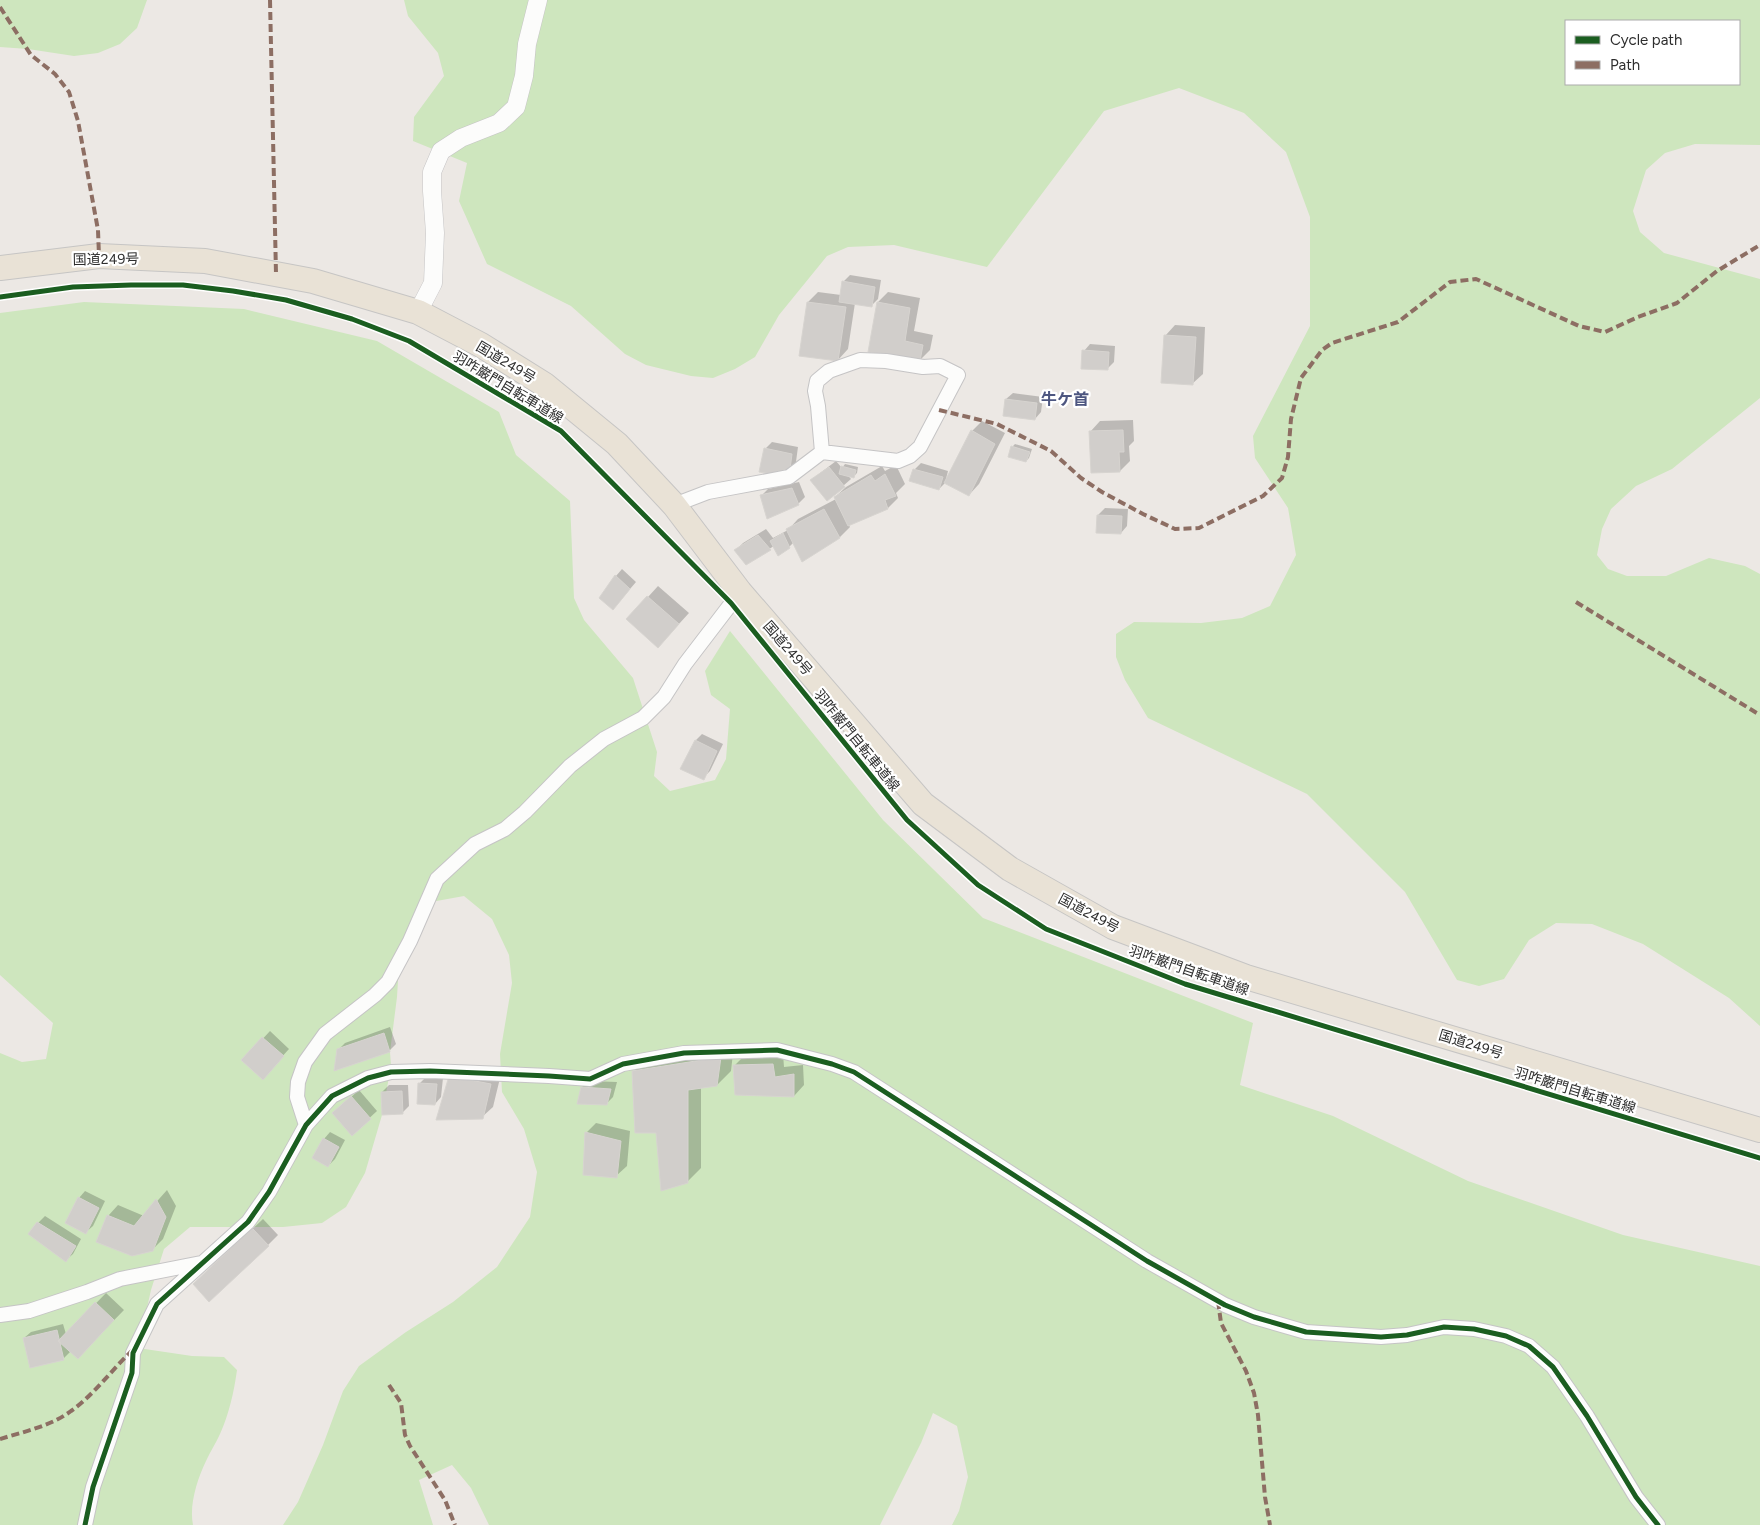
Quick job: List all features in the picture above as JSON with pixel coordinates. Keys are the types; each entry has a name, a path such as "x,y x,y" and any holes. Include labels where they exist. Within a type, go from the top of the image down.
{"highway":[{"name":"国道249号","path":"0,268 99,256 205,261 313,281 418,312 480,345 545,385 617,444 674,505 740,592 923,804 1010,869 1113,927 1246,977 1760,1130"}],"street":[{"path":"418,312 433,283 435,233 432,172 440,151 461,138 499,123 516,107 524,76 527,44 538,0"},
{"path":"674,505 708,492 788,477 822,452 898,461 910,456 920,446 958,376 940,366 923,367 886,361 860,360 829,371 817,381 815,391 822,452"},
{"path":"306,1125 297,1097 298,1082 305,1062 325,1034 375,995 388,982 410,941 438,879 475,844 505,829 525,812 570,766 604,739 643,718 664,697 685,664 740,592"},
{"path":"85,1525 93,1487 132,1373 133,1353 157,1304 248,1222 269,1192 306,1125 332,1096 368,1078 391,1072 440,1071 590,1079 623,1064 684,1053 777,1050 832,1064 854,1072 1147,1260 1225,1305 1254,1317 1306,1332 1381,1337 1407,1335 1444,1327 1474,1329 1506,1336 1529,1346 1553,1367 1587,1416 1636,1497 1658,1525"},
{"path":"0,1315 29,1311 120,1279 202,1263"}],"green space":[{"path":"0,0 147,0 137,28 120,44 98,53 74,56 0,47"},
{"path":"404,0 1760,0 1760,145 1695,144 1665,153 1646,170 1633,211 1640,232 1664,253 1760,279 1760,398 1672,469 1636,486 1611,509 1602,529 1597,555 1608,569 1627,576 1666,576 1709,558 1745,566 1760,574 1760,1026 1729,998 1643,944 1592,924 1556,923 1529,940 1504,979 1479,986 1457,980 1405,892 1307,794 1148,718 1125,680 1116,657 1116,634 1134,622 1201,623 1242,618 1270,606 1296,555 1288,508 1255,458 1253,436 1310,326 1310,217 1286,152 1244,113 1179,88 1104,111 987,267 894,245 848,247 827,256 779,315 755,357 735,369 713,378 691,376 646,365 625,354 571,306 487,264 459,201 467,163 413,141 414,117 444,76 438,53 408,16"},
{"path":"84,302 244,309 377,341 499,412 516,455 570,501 574,598 584,620 633,678 657,752 654,776 670,791 715,780 726,759 730,709 711,695 705,671 730,631 883,820 983,918 1253,1023 1240,1085 1333,1116 1468,1181 1623,1235 1760,1266 1760,1525 952,1525 959,1511 968,1477 957,1426 933,1413 921,1443 880,1525 489,1525 471,1488 452,1465 419,1480 433,1525 283,1525 298,1502 323,1445 343,1391 359,1366 406,1332 453,1302 497,1267 530,1217 537,1172 524,1129 502,1092 500,1054 512,983 509,955 492,919 464,896 420,904 400,948 397,997 390,1052 391,1066 382,1115 365,1173 346,1207 322,1223 283,1227 190,1227 164,1249 151,1290 138,1348 192,1356 224,1357 237,1370 233,1395 226,1419 197,1484 192,1509 193,1525 0,1525 0,1053 22,1062 46,1059 53,1023 0,975 0,313"}],"building":[{"path":"842,281 875,287 872,307 839,302"},
{"path":"807,302 846,307 838,361 799,356"},
{"path":"877,302 910,308 905,341 923,345 920,361 868,352"},
{"path":"1164,335 1196,337 1193,385 1161,383"},
{"path":"1082,350 1109,352 1108,370 1081,369"},
{"path":"1005,399 1037,403 1035,420 1003,416"},
{"path":"971,430 995,444 969,496 944,483"},
{"path":"1123,430 1124,452 1119,452 1120,472 1091,473 1089,431"},
{"path":"1011,446 1030,452 1026,462 1008,457"},
{"path":"764,448 792,454 789,477 759,472"},
{"path":"841,466 856,470 854,478 839,474"},
{"path":"829,467 845,487 827,501 810,480"},
{"path":"913,469 943,477 939,490 909,481"},
{"path":"885,474 896,496 885,500 888,509 848,526 834,497 871,475 875,481"},
{"path":"792,488 799,505 767,519 760,495"},
{"path":"824,509 840,538 802,562 786,529"},
{"path":"1097,515 1122,516 1121,534 1096,533"},
{"path":"783,533 790,548 778,556 770,541"},
{"path":"758,535 771,550 746,565 734,550"},
{"path":"615,575 630,589 613,610 599,598"},
{"path":"647,596 679,624 658,648 626,619"},
{"path":"695,740 717,751 704,780 680,769"},
{"path":"384,1033 390,1052 334,1071 337,1049"},
{"path":"262,1037 284,1056 263,1080 241,1060"},
{"path":"721,1057 717,1086 688,1090 688,1183 661,1191 656,1133 635,1133 632,1071"},
{"path":"773,1064 775,1077 794,1074 794,1097 735,1095 733,1065"},
{"path":"449,1076 491,1084 483,1119 436,1120"},
{"path":"418,1083 437,1084 435,1105 417,1104"},
{"path":"581,1087 611,1089 607,1105 577,1104"},
{"path":"402,1091 403,1114 382,1115 381,1092"},
{"path":"351,1096 371,1119 352,1136 332,1113"},
{"path":"585,1132 621,1141 617,1178 583,1175"},
{"path":"323,1138 339,1147 328,1167 312,1158"},
{"path":"78,1197 99,1208 86,1234 65,1223"},
{"path":"156,1199 166,1217 153,1251 132,1256 96,1242 107,1215 134,1226"},
{"path":"37,1222 76,1246 66,1262 28,1234"},
{"path":"252,1228 269,1246 209,1302 193,1284"},
{"path":"95,1302 114,1320 78,1359 58,1341"},
{"path":"57,1330 64,1360 30,1368 23,1338"}],"marked path":[{"path":"270,0 276,274"},
{"path":"0,7 31,55 55,74 69,92 78,121 98,230 99,256"},
{"path":"939,410 997,424 1051,451 1081,478 1102,492 1143,514 1175,529 1199,528 1263,496 1282,478 1288,457 1291,419 1301,378 1322,350 1332,343 1398,322 1450,282 1476,279 1579,326 1605,332 1638,317 1677,303 1717,271 1760,245"},
{"path":"1576,602 1760,715"},
{"path":"1218,1301 1221,1323 1246,1371 1254,1393 1258,1415 1265,1497 1270,1525"},
{"path":"0,1439 46,1425 71,1411 88,1397 134,1349"},
{"path":"389,1385 401,1403 405,1435 410,1446 445,1500 455,1525"}],"cycle path":[{"name":"羽咋巌門自転車道線","path":"0,297 73,287 183,285 286,300 352,319 409,341 561,431 731,603 907,820 978,885 1046,929 1185,984 1760,1158"},
{"path":"85,1525 93,1487 132,1373 133,1353 157,1304 248,1222 269,1192 306,1125 332,1096 368,1078 391,1072 430,1071 590,1079 623,1064 684,1053 777,1050 832,1064 854,1072 1147,1261 1225,1305 1254,1317 1306,1332 1381,1337 1407,1335 1444,1327 1474,1329 1506,1336 1529,1346 1553,1367 1587,1416 1636,1497 1658,1525"}],"district":[{"name":"牛ケ首","path":"1065,399"}]}
